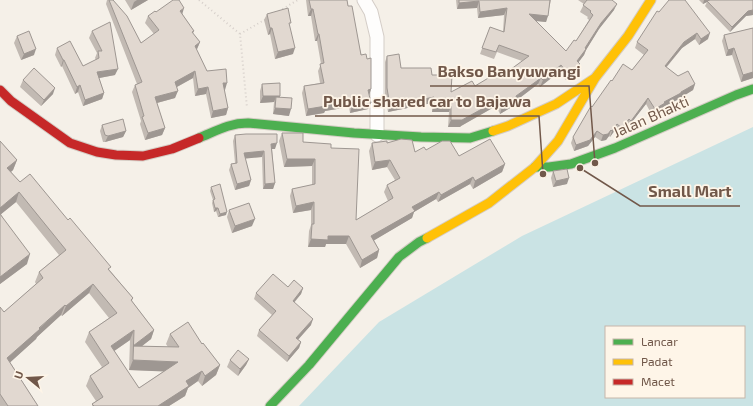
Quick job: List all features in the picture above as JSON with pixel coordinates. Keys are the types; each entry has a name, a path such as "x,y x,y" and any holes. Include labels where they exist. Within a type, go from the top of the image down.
{"main road":[{"path":"270,406 309,365 399,257 420,242 489,203 535,167 558,141 595,78 628,36 651,0"},
{"path":"0,90 11,101 44,126 70,143 98,152 116,155 143,156 172,149 229,125 238,123 354,134 470,138 508,126 556,104 595,78"},
{"name":"Jalan Bhakti","path":"535,167 571,164 615,148 753,89"}],"street":[{"path":"364,0 371,12 377,37 377,135"}],"path":[{"path":"199,0 240,34 248,123"},
{"path":"278,11 298,0"},
{"path":"240,34 266,19"}],"water":[{"path":"753,127 753,406 299,406 379,322 522,236"}],"building":[{"path":"109,0 113,0 127,16 141,43 159,30 148,16 173,0 179,0 184,8 180,11 194,31 192,32 200,42 195,46 207,71 226,69 227,83 223,83 228,108 213,111 208,87 198,89 195,71 175,82 178,91 155,97 165,128 148,133 142,117 144,116 135,85 142,82"},
{"path":"309,0 347,0 348,6 352,6 361,55 366,54 367,59 371,58 371,89 368,90 371,103 352,106 351,100 308,109 304,86 324,83 320,64 324,63 319,34 313,9 311,9"},
{"path":"459,0 550,0 548,16 529,14 566,51 574,40 576,41 593,15 590,12 591,11 583,5 587,0 612,0 617,4 601,23 585,48 586,49 577,61 580,64 568,74 561,65 543,80 541,78 516,96 517,99 502,107 498,100 462,120 451,120 451,106 434,105 434,97 390,106 387,88 387,56 399,54 401,68 431,68 432,75 452,75 451,92 472,81 475,86 500,71 503,75 529,56 499,45 496,52 482,48 490,27 504,32 507,8 480,12 479,1 459,3"},
{"path":"669,0 685,0 710,33 701,39 697,33 684,42 665,66 678,76 688,71 695,84 655,109 648,98 631,121 629,119 622,128 617,124 612,131 611,130 608,134 603,135 597,131 590,140 576,145 573,137 591,106 592,107 611,80 612,81 623,64 632,70 648,50 637,42 657,11 659,12"},
{"path":"753,0 753,10 748,11 732,27 707,1"},
{"path":"288,8 291,23 289,23 295,48 278,52 267,14"},
{"path":"110,22 118,69 97,72 104,93 85,100 80,85 77,87 57,48 70,41 83,66 99,58 98,51 102,51 92,31"},
{"path":"753,28 753,72 743,75 734,48 728,50 724,35"},
{"path":"29,31 36,49 24,54 17,36"},
{"path":"34,68 55,88 44,100 23,80"},
{"path":"280,83 280,96 263,96 262,84"},
{"path":"276,97 292,98 291,109 275,108"},
{"path":"123,119 126,131 108,136 105,135 102,125"},
{"path":"282,133 303,133 303,142 331,144 331,148 359,149 356,220 393,198 387,185 400,178 390,160 375,162 372,143 387,141 387,143 401,139 412,140 415,152 424,147 426,150 442,141 450,141 459,156 490,139 505,164 475,181 473,177 441,195 439,192 412,207 415,211 371,236 379,250 362,260 349,236 328,236 328,240 311,239 312,224 314,224 314,202 296,206 292,189 315,184 315,159 287,159"},
{"path":"277,134 277,143 271,144 275,183 265,184 264,151 244,153 251,180 237,184 231,164 237,163 235,135"},
{"path":"0,141 17,160 7,168 20,182 30,174 68,220 70,218 111,267 108,269 133,298 131,300 154,330 133,346 179,347 170,334 188,322 202,344 203,343 220,365 205,376 202,371 186,381 189,386 158,406 94,406 92,404 103,397 90,376 109,363 89,332 117,313 93,284 66,306 65,305 7,358 38,406 8,406 0,394 0,307 4,312 43,278 39,272 66,250 19,192 0,208","holes":["134,330 133,360 178,362 139,388 111,346"]},
{"path":"567,169 569,178 556,181 553,171"},
{"path":"220,184 227,212 220,214 218,208 215,208 213,200 215,199 211,187"},
{"path":"249,203 255,219 235,226 229,210"},
{"path":"0,214 30,254 0,277"},
{"path":"273,274 288,287 294,280 303,288 293,301 313,319 296,338 301,342 289,356 259,330 276,311 256,293"},
{"path":"238,350 249,359 240,369 230,360"}],"traffic: fast":[{"path":"535,167 571,164 615,148 753,89"},
{"path":"199,138 217,130 241,123 354,133 421,137 470,138 493,131"},
{"path":"270,406 309,365 399,257 427,238"}],"traffic: slow":[{"path":"427,238 489,203 535,167 558,141 595,78 628,36 651,0"},
{"path":"493,131 508,126 556,104 595,78"}],"traffic: jam":[{"path":"0,90 11,101 70,143 97,152 116,155 143,156 172,149 199,138"}],"place":[{"name":"Bakso Banyuwangi","path":"595,163"},
{"name":"Small Mart","path":"580,168"},
{"name":"Public shared car to Bajawa","path":"543,174"}]}
